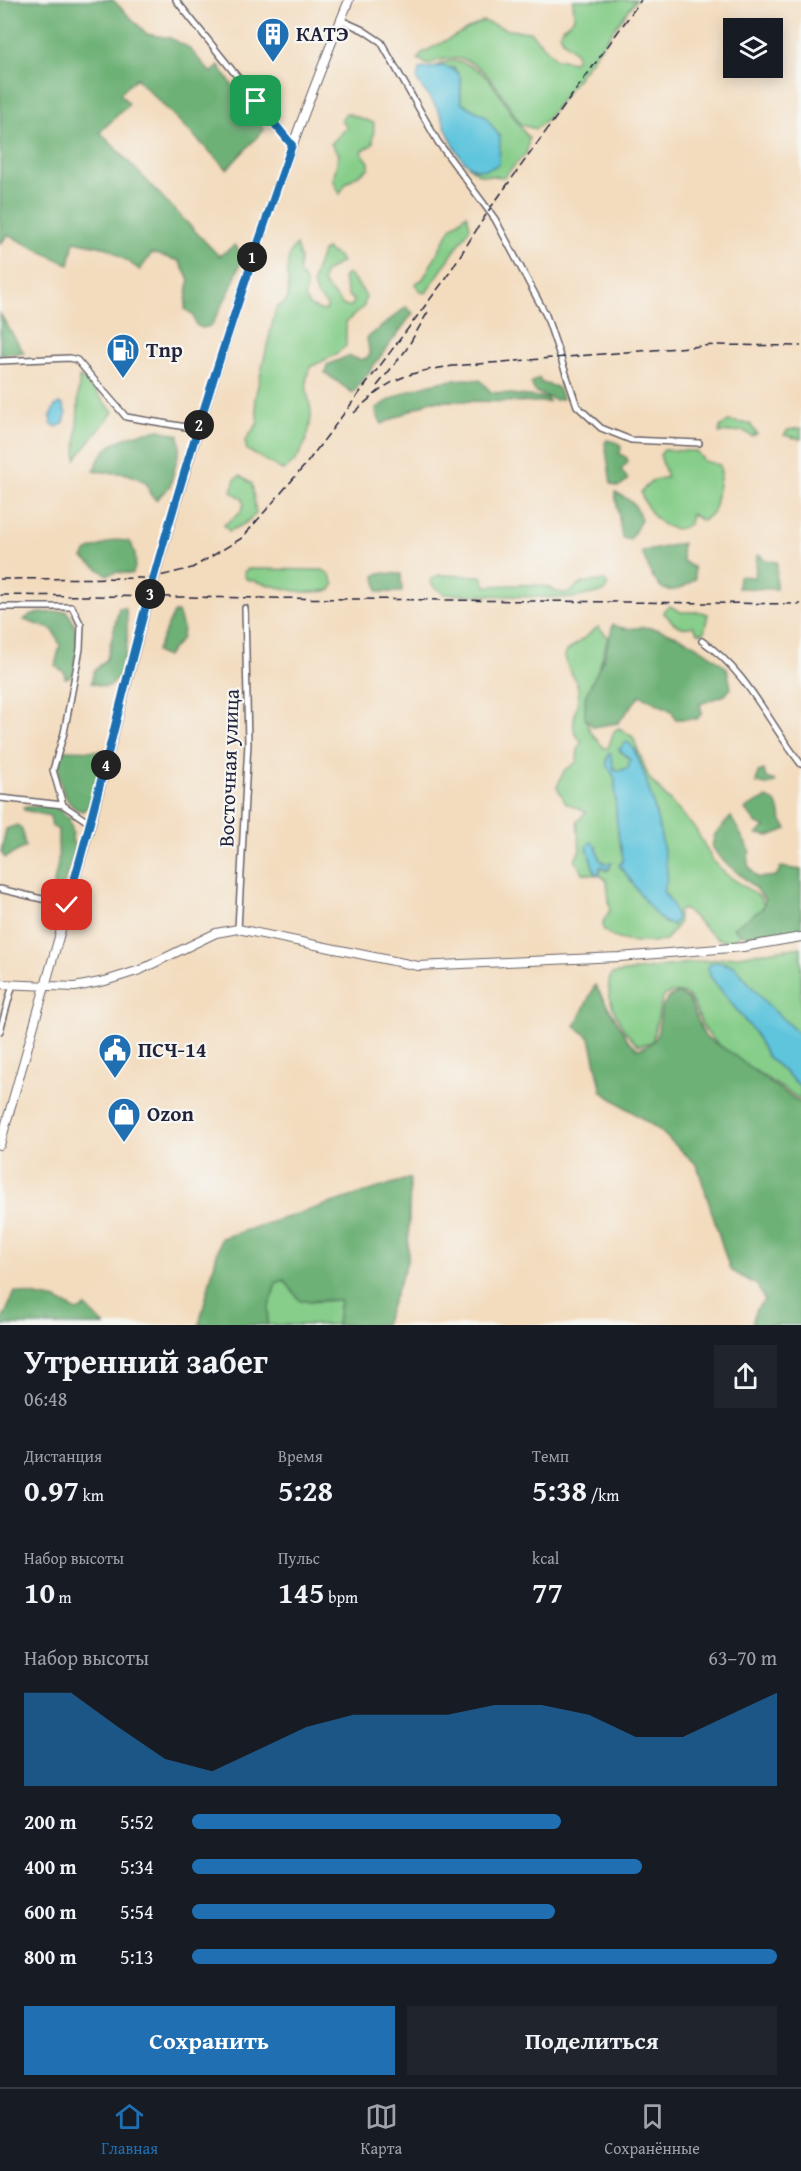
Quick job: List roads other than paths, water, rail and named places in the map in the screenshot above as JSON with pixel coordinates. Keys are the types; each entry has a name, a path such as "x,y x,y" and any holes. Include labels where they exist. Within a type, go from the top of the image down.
{"main road":[{"path":"0,1145 91,825 142,620 198,429 240,292 292,145 349,0"},
{"path":"0,984 75,987 105,981 140,970 216,933 238,928 418,966 619,957 743,947 801,937"}],"street":[{"path":"176,0 292,145"},
{"path":"340,20 363,30 381,42 438,142 495,219 546,315 577,406 601,428 631,440 699,443"},
{"path":"0,361 70,358 77,360 126,417 198,429"},
{"path":"0,606 72,608 81,626 80,649 64,733 53,770 63,805"},
{"name":"Восточная улица","path":"238,928 248,743 244,608"},
{"path":"702,641 717,651 736,671 801,764"},
{"path":"0,798 63,805 91,825"},
{"path":"0,889 67,905"},
{"path":"0,1031 13,984"}],"water":[{"path":"442,66 458,74 461,84 461,103 485,116 500,137 499,164 487,169 477,169 468,165 455,147 439,111 417,80 419,69"},
{"path":"60,403 66,414 64,423 57,427 51,424 50,416 55,406"},
{"path":"627,742 640,764 654,806 667,867 667,880 663,891 672,904 677,918 673,925 666,923 651,909 619,865 623,857 617,827 615,781 607,766 607,758 610,753 614,769 619,771 628,768 630,759 619,749"},
{"path":"591,842 596,846 600,860 606,864 612,863 606,871 603,866 600,867 599,875 595,873 587,847"},
{"path":"716,962 734,966 767,1004 801,1036 801,1087 767,1056 754,1032 710,976 708,968 710,964"}],"railway":[{"path":"0,579 152,578 192,568 242,538 306,464 446,278 489,210 641,0"},
{"path":"377,386 406,350 429,310"},
{"path":"354,413 378,392 399,379 422,371 453,366 715,345 801,346"},
{"path":"0,595 801,604"}],"place":[{"name":"КАТЭ","path":"273,63"},
{"name":"Tnp","path":"123,379"},
{"name":"ПСЧ-14","path":"115,1079"},
{"name":"Ozon","path":"124,1143"}]}
